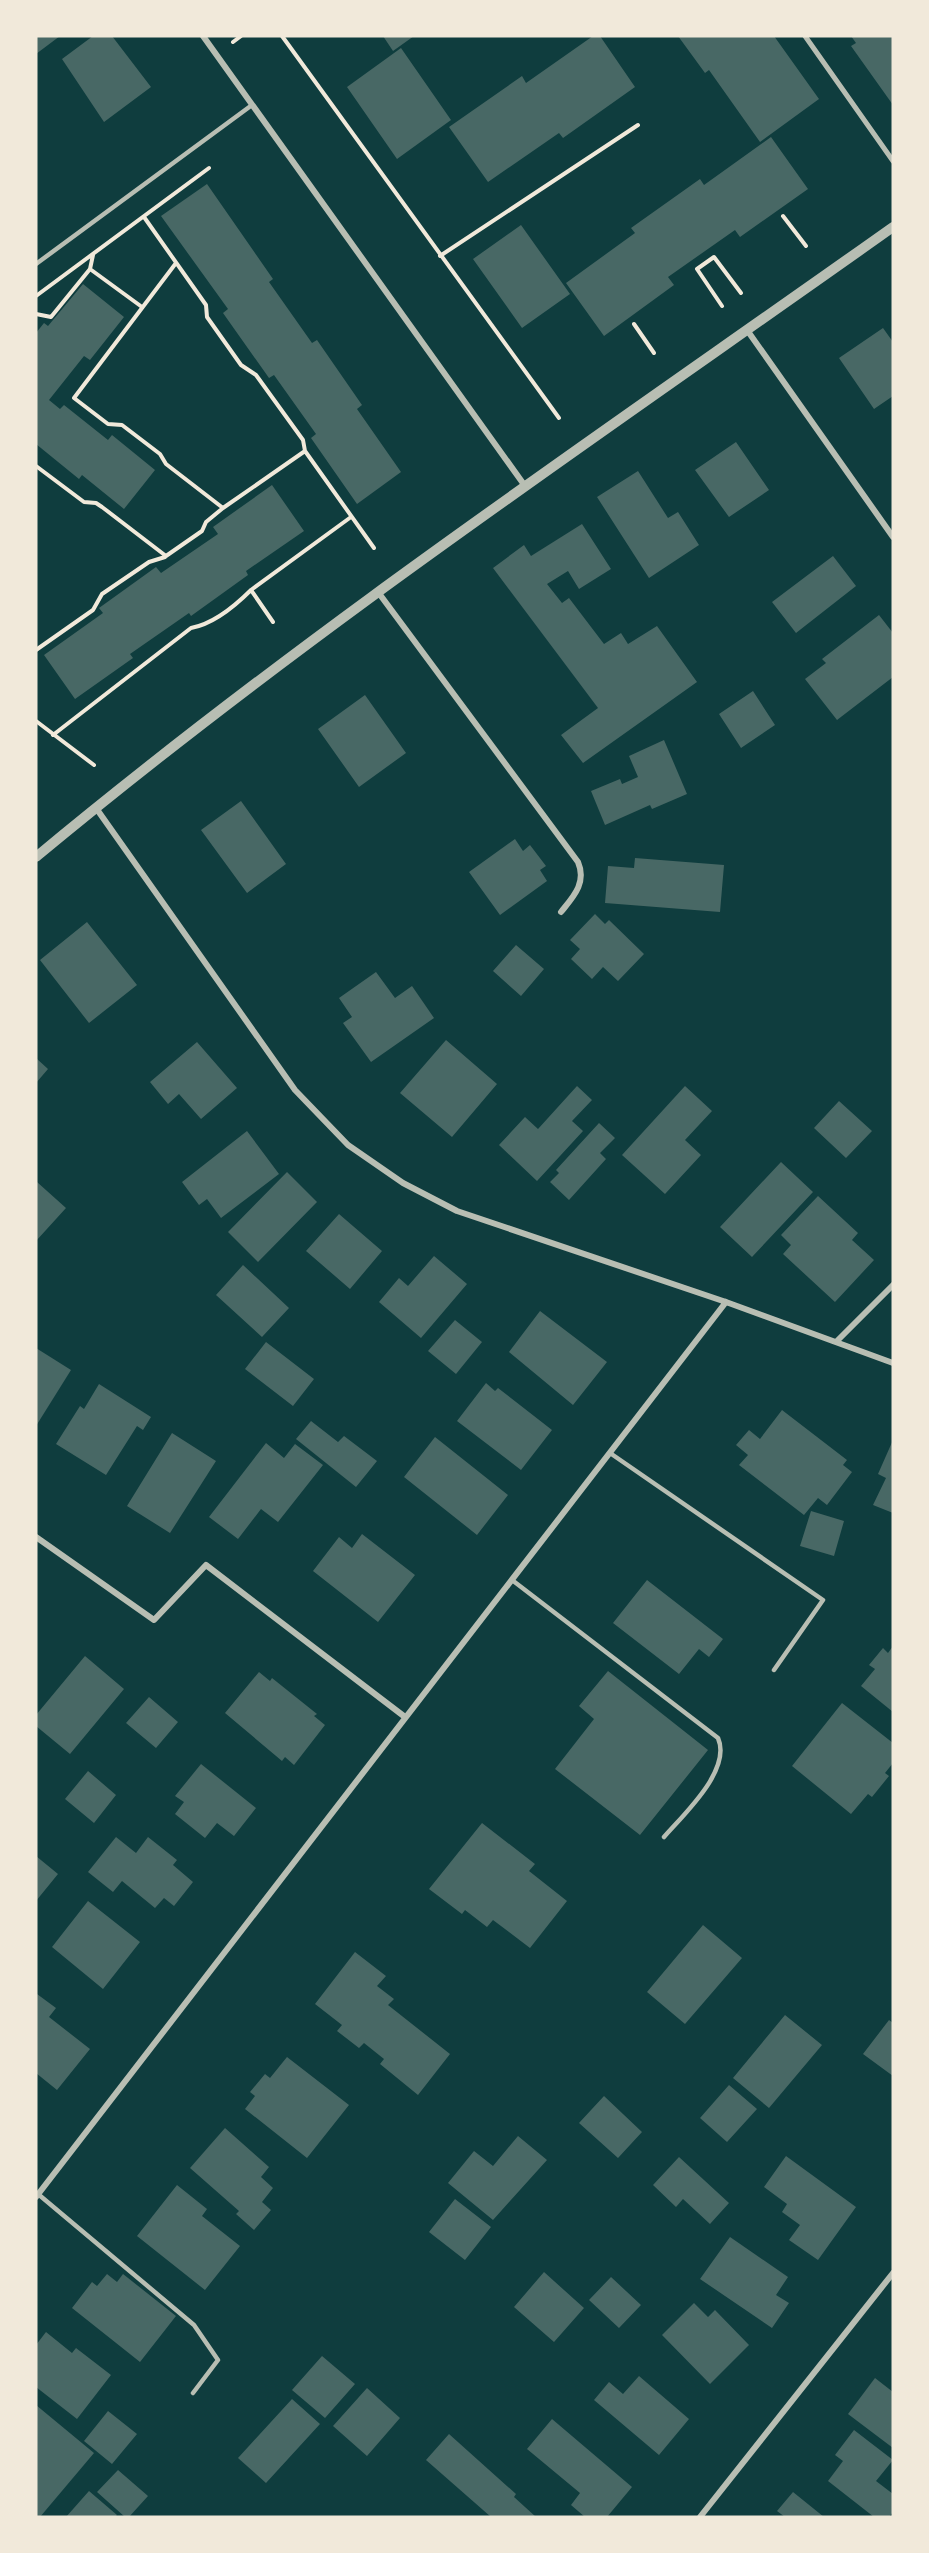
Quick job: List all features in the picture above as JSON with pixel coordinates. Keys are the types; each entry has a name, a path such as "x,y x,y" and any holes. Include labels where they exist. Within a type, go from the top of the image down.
{"street":[{"path":"203,36 525,486"},
{"path":"805,36 893,160"},
{"path":"36,857 95,808 377,591 893,227"},
{"path":"747,330 893,537"},
{"path":"377,591 578,862 582,870 580,885 561,912"},
{"path":"95,808 295,1090 348,1145 403,1183 457,1211 726,1302 893,1363"},
{"path":"837,1341 893,1285"},
{"path":"37,2196 726,1302"},
{"path":"36,1537 154,1620 206,1565 405,1717"},
{"path":"700,2517 893,2273"}],"lane":[{"path":"36,264 252,105"},
{"path":"610,1453 823,1600 774,1670"},
{"path":"512,1580 718,1738 722,1748 722,1758 714,1777 664,1837"},
{"path":"37,2196 194,2325 218,2360 193,2393"}],"path":[{"path":"282,36 559,418"},
{"path":"440,256 638,125"},
{"path":"36,296 212,165"},
{"path":"783,216 806,246"},
{"path":"144,217 206,305 207,317 241,365 256,375 303,440 305,451 374,548"},
{"path":"36,314 51,317 90,269 93,255"},
{"path":"722,306 697,269 714,257 741,293"},
{"path":"176,263 74,398 108,424 122,425 160,454 166,464 222,508"},
{"path":"90,269 142,308"},
{"path":"634,324 654,353"},
{"path":"36,650 93,610 102,594 149,562 166,556 202,531 206,522 222,508 305,451"},
{"path":"36,466 84,502 96,502 166,556"},
{"path":"53,735 191,628 204,626 240,601 251,590 351,516"},
{"path":"251,590 273,622"},
{"path":"36,721 94,765"}],"building":[{"path":"36,36 60,36 36,54"},
{"path":"93,36 112,36 151,87 104,122 62,59"},
{"path":"383,36 414,36 393,51"},
{"path":"593,36 600,36 635,87 563,138 559,133 488,182 449,127 522,76 526,83"},
{"path":"678,36 774,36 819,99 760,142 709,70 705,73"},
{"path":"851,36 893,36 893,105 851,46 856,43"},
{"path":"401,48 451,120 397,159 347,87"},
{"path":"771,137 808,189 740,237 735,230 668,277 674,285 604,336 566,283 635,233 631,228 700,179 704,185"},
{"path":"207,184 273,279 269,282 312,343 317,340 362,405 357,409 401,472 357,504 311,438 316,434 274,375 269,378 223,313 228,309 161,216"},
{"path":"521,225 570,294 522,328 473,259"},
{"path":"83,284 124,317 90,360 84,356 49,400 60,409 64,405 108,440 112,435 155,470 124,509 82,475 79,479 36,444 36,333 44,323 48,326"},
{"path":"883,328 893,342 893,396 874,409 839,358"},
{"path":"736,442 769,490 729,517 695,470"},
{"path":"638,471 668,518 678,512 699,545 649,578 597,497"},
{"path":"272,485 304,531 246,571 248,575 191,616 189,613 130,654 133,658 75,699 44,655 103,613 99,608 156,567 161,573 218,534 213,527"},
{"path":"582,524 611,569 579,589 568,571 547,584 562,603 569,598 604,644 621,633 628,644 657,626 697,682 583,763 561,735 598,708 493,568 524,545 531,556"},
{"path":"833,556 856,586 796,633 772,602"},
{"path":"879,615 893,633 893,677 837,720 805,679 826,663 822,659"},
{"path":"753,691 775,725 741,748 719,714"},
{"path":"365,695 406,753 359,787 318,729"},
{"path":"664,740 687,794 652,809 650,805 605,825 591,791 620,779 622,784 638,777 629,756"},
{"path":"241,801 286,864 247,893 201,830"},
{"path":"515,839 523,851 530,845 546,866 540,870 547,881 500,915 469,872"},
{"path":"635,858 724,865 720,912 605,903 608,866 634,868"},
{"path":"595,914 605,924 609,920 644,954 618,981 603,967 592,979 571,959 580,949 570,940"},
{"path":"87,922 137,985 89,1023 40,960"},
{"path":"516,945 544,969 521,996 493,971"},
{"path":"376,972 395,998 412,986 434,1018 371,1062 343,1023 352,1017 339,998"},
{"path":"446,1040 497,1084 452,1137 400,1093"},
{"path":"197,1042 237,1088 201,1119 179,1094 168,1104 150,1082"},
{"path":"36,1058 48,1069 36,1083"},
{"path":"577,1086 592,1100 572,1121 583,1131 537,1181 499,1145 525,1117 538,1129"},
{"path":"685,1086 712,1111 685,1140 701,1155 665,1194 622,1155"},
{"path":"839,1101 872,1131 846,1158 814,1128"},
{"path":"599,1123 615,1138 600,1153 606,1159 569,1200 550,1182 559,1173 556,1170"},
{"path":"247,1131 279,1174 221,1218 207,1199 199,1205 182,1182"},
{"path":"781,1162 813,1192 752,1257 720,1227"},
{"path":"287,1172 317,1202 258,1262 228,1232"},
{"path":"36,1183 66,1208 36,1241"},
{"path":"818,1196 858,1233 852,1240 874,1260 835,1302 783,1254 791,1245 781,1235"},
{"path":"339,1214 382,1251 350,1289 306,1251"},
{"path":"434,1256 467,1284 421,1338 379,1302 399,1278 408,1286"},
{"path":"243,1265 289,1308 262,1337 216,1295"},
{"path":"540,1311 607,1362 573,1405 509,1352"},
{"path":"455,1320 482,1342 456,1374 428,1351"},
{"path":"266,1342 314,1379 293,1406 245,1369"},
{"path":"36,1348 71,1370 36,1426"},
{"path":"486,1383 495,1391 498,1388 552,1430 521,1470 457,1421"},
{"path":"99,1384 151,1417 143,1430 137,1426 106,1475 56,1444 80,1406 84,1409"},
{"path":"782,1410 847,1460 843,1465 852,1472 827,1505 818,1498 804,1515 739,1465 748,1455 736,1445 749,1430 760,1439"},
{"path":"311,1421 338,1442 344,1436 377,1461 356,1487 296,1439"},
{"path":"172,1433 216,1461 170,1533 127,1506"},
{"path":"435,1437 508,1495 477,1535 404,1477"},
{"path":"893,1440 893,1513 873,1505 886,1478 878,1474"},
{"path":"266,1443 284,1458 295,1444 323,1465 278,1522 261,1509 238,1539 209,1517"},
{"path":"811,1511 844,1521 834,1556 800,1546"},
{"path":"362,1534 415,1575 378,1622 313,1571 339,1537 352,1548"},
{"path":"647,1580 723,1639 709,1657 699,1649 679,1674 613,1623"},
{"path":"893,1646 893,1712 861,1686 875,1669 869,1665 883,1648 888,1653"},
{"path":"85,1656 124,1689 70,1754 36,1726 36,1715"},
{"path":"608,1671 708,1750 640,1835 555,1769 594,1719 579,1706"},
{"path":"259,1672 270,1681 272,1678 317,1714 314,1716 325,1725 294,1765 285,1757 282,1761 225,1713"},
{"path":"149,1697 178,1722 156,1748 126,1723"},
{"path":"842,1703 893,1743 893,1763 885,1773 889,1776 872,1797 868,1794 851,1814 792,1766"},
{"path":"201,1764 256,1808 234,1836 217,1823 205,1838 175,1814 184,1802 175,1796"},
{"path":"88,1771 116,1795 94,1823 65,1799"},
{"path":"482,1823 535,1864 529,1871 567,1901 530,1948 493,1920 487,1927 465,1910 462,1914 429,1889"},
{"path":"116,1837 136,1853 148,1837 177,1860 173,1865 193,1882 174,1906 164,1898 155,1908 122,1881 113,1892 88,1872"},
{"path":"36,1856 58,1874 36,1901"},
{"path":"88,1901 140,1942 103,1989 52,1947"},
{"path":"703,1925 742,1958 685,2024 647,1992"},
{"path":"355,1952 386,1976 377,1986 394,1999 388,2005 450,2054 418,2095 380,2064 384,2059 364,2043 359,2048 337,2031 342,2025 315,2004"},
{"path":"37,1994 56,2008 49,2017 90,2049 57,2090 36,2073"},
{"path":"785,2015 822,2045 769,2108 733,2078"},
{"path":"889,2020 893,2023 893,2076 863,2054"},
{"path":"287,2057 349,2105 307,2158 245,2109 255,2096 250,2092 265,2074 270,2078"},
{"path":"729,2085 757,2109 727,2142 700,2118"},
{"path":"604,2096 642,2132 618,2158 579,2123"},
{"path":"225,2128 269,2167 261,2177 273,2188 262,2202 271,2210 254,2230 236,2214 239,2211 190,2168"},
{"path":"518,2136 547,2160 493,2220 448,2183 474,2151 493,2166"},
{"path":"786,2156 856,2207 818,2260 789,2240 800,2225 782,2212 787,2204 764,2187"},
{"path":"679,2157 729,2203 710,2224 683,2199 676,2207 653,2185"},
{"path":"177,2185 207,2209 202,2216 240,2246 205,2290 137,2236"},
{"path":"455,2199 491,2227 465,2260 429,2232"},
{"path":"730,2237 788,2277 776,2295 789,2303 772,2328 700,2279"},
{"path":"544,2272 584,2308 554,2342 514,2307"},
{"path":"107,2274 117,2282 123,2274 176,2316 140,2362 72,2308 92,2282 97,2286"},
{"path":"611,2277 641,2305 619,2328 589,2300"},
{"path":"694,2303 708,2317 715,2310 749,2345 710,2384 662,2335"},
{"path":"46,2332 72,2353 76,2348 111,2375 77,2419 36,2387 36,2345"},
{"path":"322,2356 355,2384 325,2418 292,2390"},
{"path":"639,2376 689,2419 659,2455 594,2400 609,2382 623,2394"},
{"path":"875,2378 893,2392 893,2448 848,2414"},
{"path":"367,2388 400,2418 367,2456 333,2426"},
{"path":"292,2399 320,2424 266,2483 238,2458"},
{"path":"36,2405 94,2453 40,2517 36,2517"},
{"path":"108,2411 137,2434 112,2464 84,2441"},
{"path":"552,2419 632,2487 607,2517 585,2517 571,2505 580,2493 527,2449"},
{"path":"854,2430 893,2460 876,2481 893,2494 893,2512 889,2517 874,2517 828,2481 843,2461 835,2455"},
{"path":"449,2434 516,2494 514,2497 536,2517 491,2517 426,2460"},
{"path":"118,2470 148,2496 129,2517 125,2517 97,2492"},
{"path":"89,2491 117,2515 115,2517 66,2517"},
{"path":"793,2492 824,2517 785,2517 777,2511"}]}
